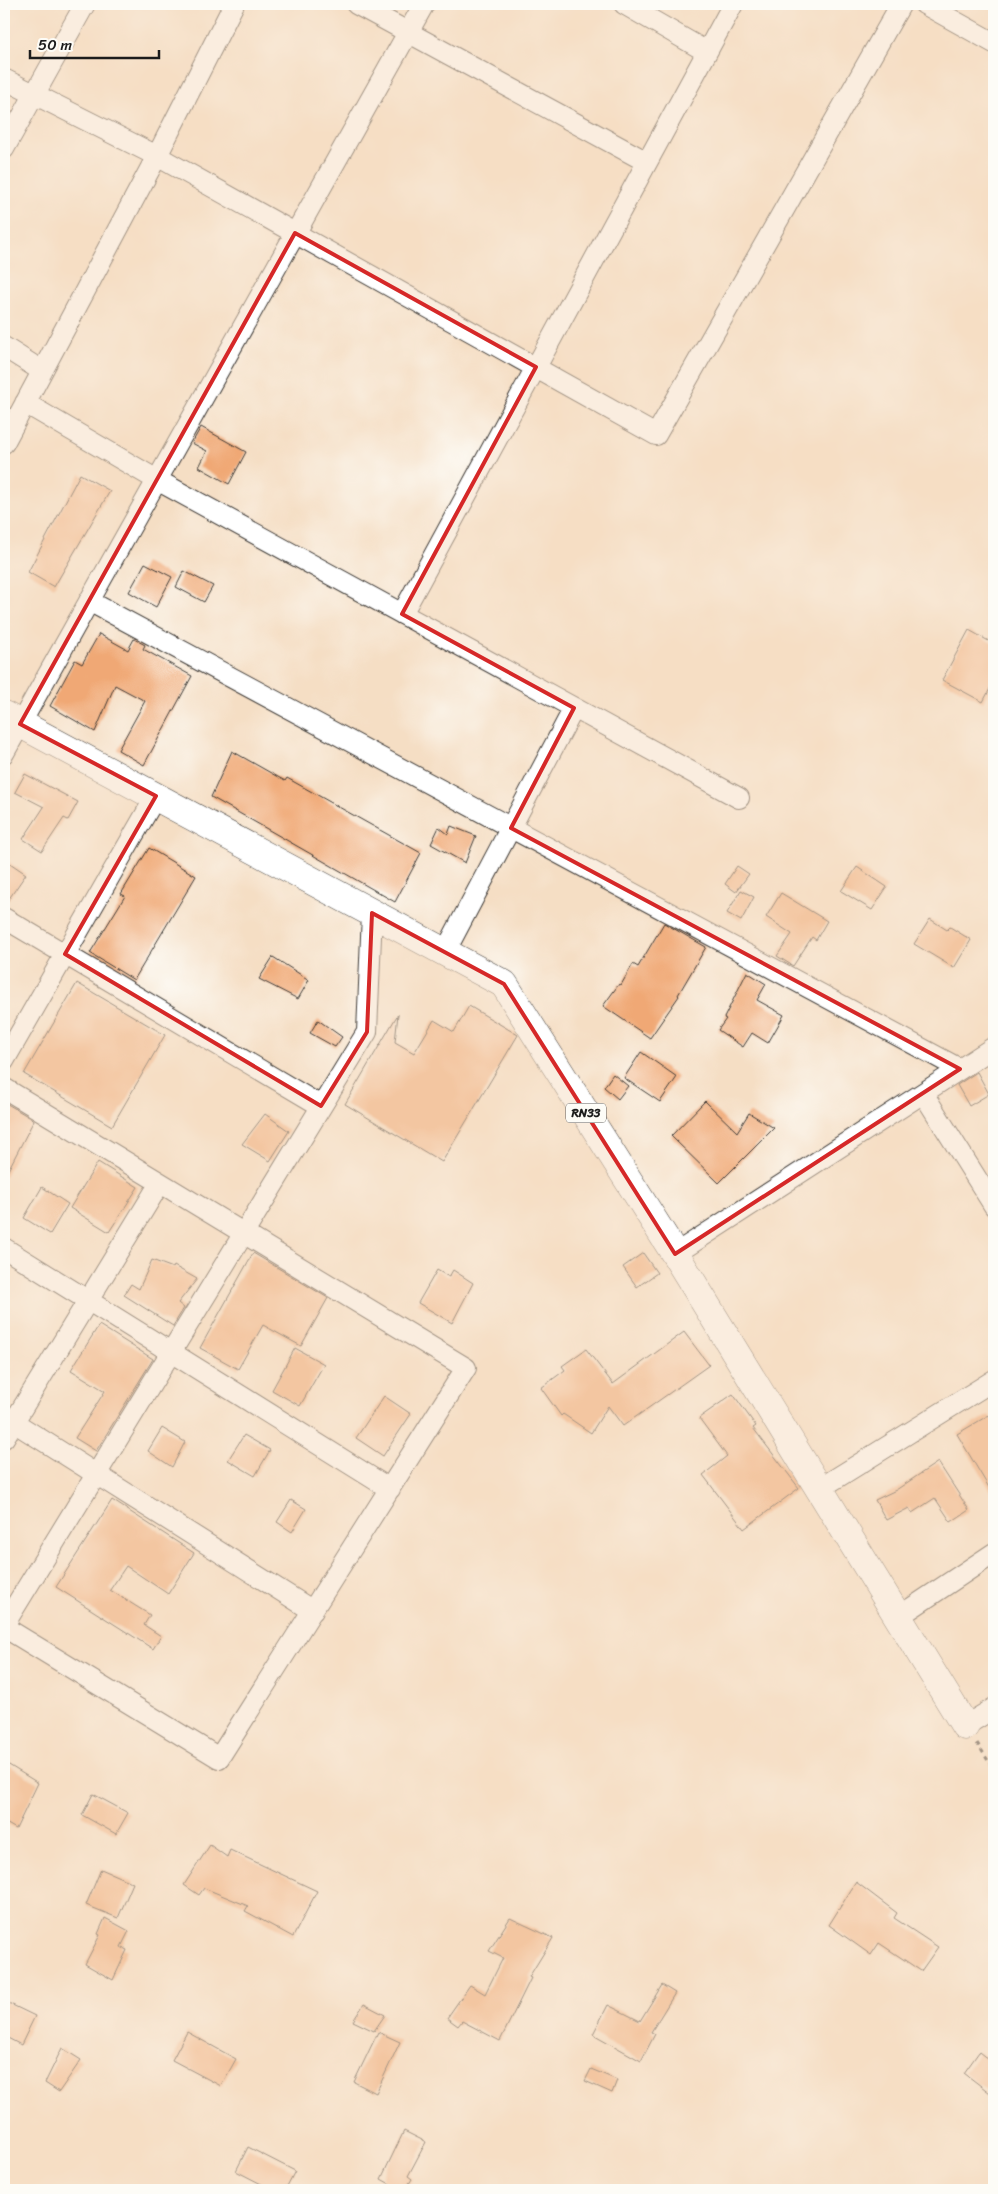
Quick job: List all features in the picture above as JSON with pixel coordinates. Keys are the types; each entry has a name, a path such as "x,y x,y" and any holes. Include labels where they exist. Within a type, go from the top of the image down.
{"main road":[{"name":"RN33","path":"12,719 504,984 675,1254 965,1726"}],"street":[{"path":"4,148 85,4"},
{"path":"4,443 157,156 234,4"},
{"path":"356,4 647,162"},
{"path":"4,753 12,719 89,601 424,4"},
{"path":"624,4 707,52"},
{"path":"402,614 733,4"},
{"path":"4,79 157,156 656,435 901,4"},
{"path":"924,4 994,43"},
{"path":"4,347 42,371"},
{"path":"25,403 156,480 739,798"},
{"path":"89,601 960,1069"},
{"path":"445,952 574,708"},
{"path":"4,1061 156,796"},
{"path":"4,1088 244,1234 466,1368 219,1758 4,1626 96,1474 244,1234 367,1032 372,912"},
{"path":"4,918 321,1106"},
{"path":"675,1254 994,1046"},
{"path":"923,1093 994,1206"},
{"path":"160,1183 88,1301 7,1425 96,1474 312,1611"},
{"path":"4,1248 390,1488"},
{"path":"820,1489 994,1380"},
{"path":"898,1617 994,1553"},
{"path":"965,1726 994,1708"}],"path":[{"path":"965,1726 994,1770"}],"highlighted area":[{"path":"295,233 536,367 402,614 574,708 511,828 960,1069 675,1254 504,984 372,913 367,1032 321,1106 65,954 156,796 20,724"}],"building":[{"path":"201,427 246,452 229,484 199,467 207,451 192,443"},
{"path":"80,474 110,491 54,587 28,572"},
{"path":"145,563 172,577 156,607 129,592"},
{"path":"184,571 213,586 204,602 176,587"},
{"path":"969,630 994,644 994,681 983,702 942,680"},
{"path":"99,634 128,650 134,639 145,645 143,649 192,676 144,765 118,750 145,701 115,685 95,732 50,706 75,660 82,664"},
{"path":"232,751 285,781 287,778 421,853 395,902 211,797"},
{"path":"25,774 78,802 68,820 64,818 42,851 23,839 44,807 15,792"},
{"path":"451,826 476,836 465,863 431,844 439,827 448,834"},
{"path":"149,848 196,876 134,980 90,953 125,896 121,894"},
{"path":"4,859 26,874 4,906"},
{"path":"737,866 749,874 736,892 725,884"},
{"path":"857,867 887,887 872,910 841,891"},
{"path":"741,890 754,897 741,921 727,913"},
{"path":"781,893 827,921 816,940 812,937 793,966 777,956 792,934 766,917"},
{"path":"930,919 947,930 950,927 971,940 954,968 914,944"},
{"path":"664,923 706,947 679,996 650,1038 603,1006 619,984 621,985 633,964 638,967"},
{"path":"273,957 309,980 298,999 259,979"},
{"path":"747,972 766,984 757,1000 784,1015 768,1043 752,1033 743,1047 718,1030 726,1019 724,1018"},
{"path":"77,983 165,1035 112,1126 24,1074"},
{"path":"469,1006 518,1035 442,1162 345,1104 398,1014 395,1042 414,1053 434,1020 454,1032"},
{"path":"318,1020 342,1037 335,1047 310,1033"},
{"path":"641,1052 677,1077 660,1102 624,1078"},
{"path":"977,1072 989,1094 969,1106 957,1085"},
{"path":"613,1074 628,1086 618,1099 604,1087"},
{"path":"705,1101 737,1132 749,1113 774,1128 719,1183 671,1136"},
{"path":"4,1102 34,1120 4,1178"},
{"path":"265,1114 289,1131 270,1161 242,1144"},
{"path":"98,1162 138,1187 109,1232 70,1208"},
{"path":"42,1187 68,1204 50,1234 24,1218"},
{"path":"253,1253 328,1298 301,1346 263,1325 238,1369 200,1348"},
{"path":"643,1253 657,1273 637,1287 623,1267"},
{"path":"152,1260 173,1268 174,1266 197,1279 178,1303 184,1308 173,1326 124,1295 131,1284 139,1289"},
{"path":"437,1270 449,1277 453,1270 473,1283 452,1323 418,1303"},
{"path":"99,1325 153,1359 96,1451 75,1438 105,1391 71,1370"},
{"path":"684,1332 709,1365 623,1426 608,1406 591,1433 563,1414 561,1416 541,1388 565,1370 562,1366 586,1349 613,1384"},
{"path":"295,1348 324,1364 300,1406 272,1390"},
{"path":"733,1394 756,1426 753,1428 799,1488 744,1529 703,1475 727,1456 699,1418"},
{"path":"384,1396 411,1414 383,1456 356,1438"},
{"path":"989,1415 994,1423 994,1496 957,1434"},
{"path":"162,1428 185,1442 172,1467 148,1451"},
{"path":"244,1435 270,1450 255,1476 228,1460"},
{"path":"938,1462 969,1510 951,1522 935,1498 912,1513 909,1508 886,1520 875,1500 896,1490"},
{"path":"112,1500 194,1553 168,1594 126,1566 110,1590 150,1615 144,1625 161,1636 153,1649 56,1587"},
{"path":"291,1500 306,1509 292,1532 277,1522"},
{"path":"4,1762 38,1783 16,1829 4,1822"},
{"path":"93,1794 128,1813 116,1834 82,1815"},
{"path":"210,1845 227,1857 230,1850 317,1891 293,1937 245,1911 248,1906 204,1888 199,1895 184,1885"},
{"path":"101,1869 133,1883 118,1918 86,1905"},
{"path":"856,1882 897,1913 894,1918 938,1947 921,1971 879,1943 871,1955 829,1925"},
{"path":"105,1918 129,1931 121,1947 127,1950 113,1980 85,1964 100,1935 98,1934"},
{"path":"510,1918 553,1938 529,1977 531,1978 500,2041 462,2021 458,2026 447,2018 470,1985 485,1994 503,1958 489,1951"},
{"path":"662,1985 675,1993 651,2032 655,2034 641,2061 593,2034 608,2005 640,2021"},
{"path":"4,2001 35,2016 21,2045 4,2036"},
{"path":"364,2004 385,2015 374,2031 353,2021"},
{"path":"187,2032 236,2059 221,2086 172,2060"},
{"path":"378,2032 400,2042 376,2093 354,2082"},
{"path":"62,2048 81,2060 59,2092 45,2083"},
{"path":"979,2052 994,2064 994,2096 964,2073"},
{"path":"591,2069 617,2080 612,2093 585,2081"},
{"path":"404,2131 426,2142 408,2176 412,2179 405,2190 401,2190 381,2179"},
{"path":"248,2147 295,2171 285,2190 273,2190 236,2171"}]}
